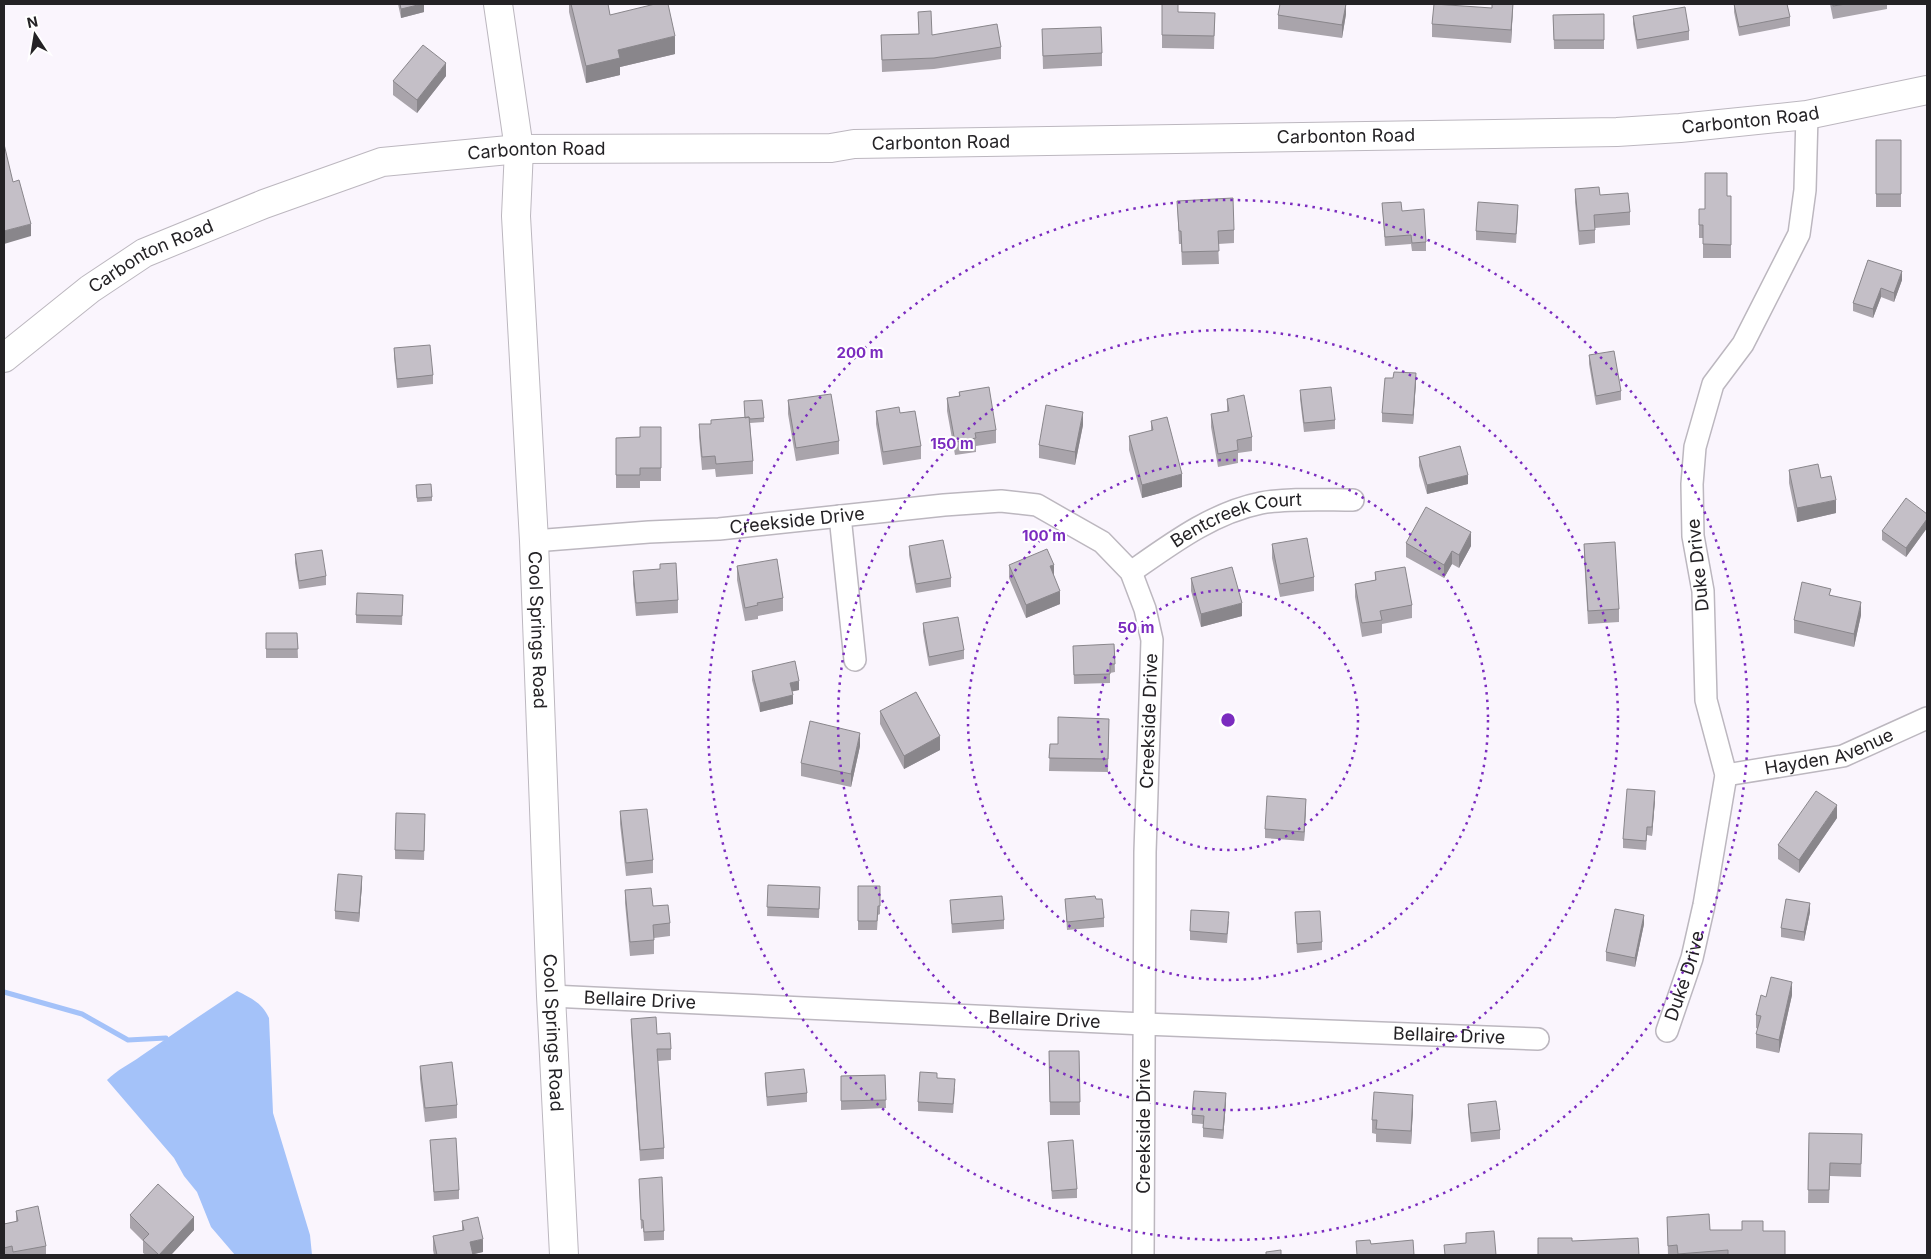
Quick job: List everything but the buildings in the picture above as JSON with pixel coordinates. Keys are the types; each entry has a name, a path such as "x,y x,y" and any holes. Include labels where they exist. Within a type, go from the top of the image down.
{"street":[{"name":"Cool Springs Road","path":"498,4 518,149 516,216 534,541 550,996 564,1255"},
{"name":"Carbonton Road","path":"7,349 90,288 144,253 264,204 382,162 518,149 831,148 854,144 1617,132 1680,128 1807,115 1927,90"},
{"name":"Duke Drive","path":"1667,1032 1692,958 1704,905 1726,775 1706,700 1703,591 1693,536 1692,484 1695,447 1713,384 1743,344 1799,234 1805,190 1807,115"},
{"name":"Bentcreek Court","path":"1130,572 1200,526 1228,513 1262,503 1352,500"},
{"name":"Creekside Drive","path":"534,541 649,532 719,529 944,505 1001,501 1037,505 1102,542 1130,572 1145,609 1152,640 1145,852 1143,1255"},
{"path":"840,516 855,660"},
{"name":"Hayden Avenue","path":"1726,775 1843,756 1927,718"},
{"name":"Bellaire Drive","path":"550,996 1144,1024 1538,1039"}],"water":[{"path":"237,991 259,1005 269,1018 273,1113 310,1235 312,1255 235,1255 211,1227 197,1192 184,1176 174,1158 107,1080"}],"waterway":[{"path":"4,992 82,1014 128,1040 166,1038 167,1044"}]}
